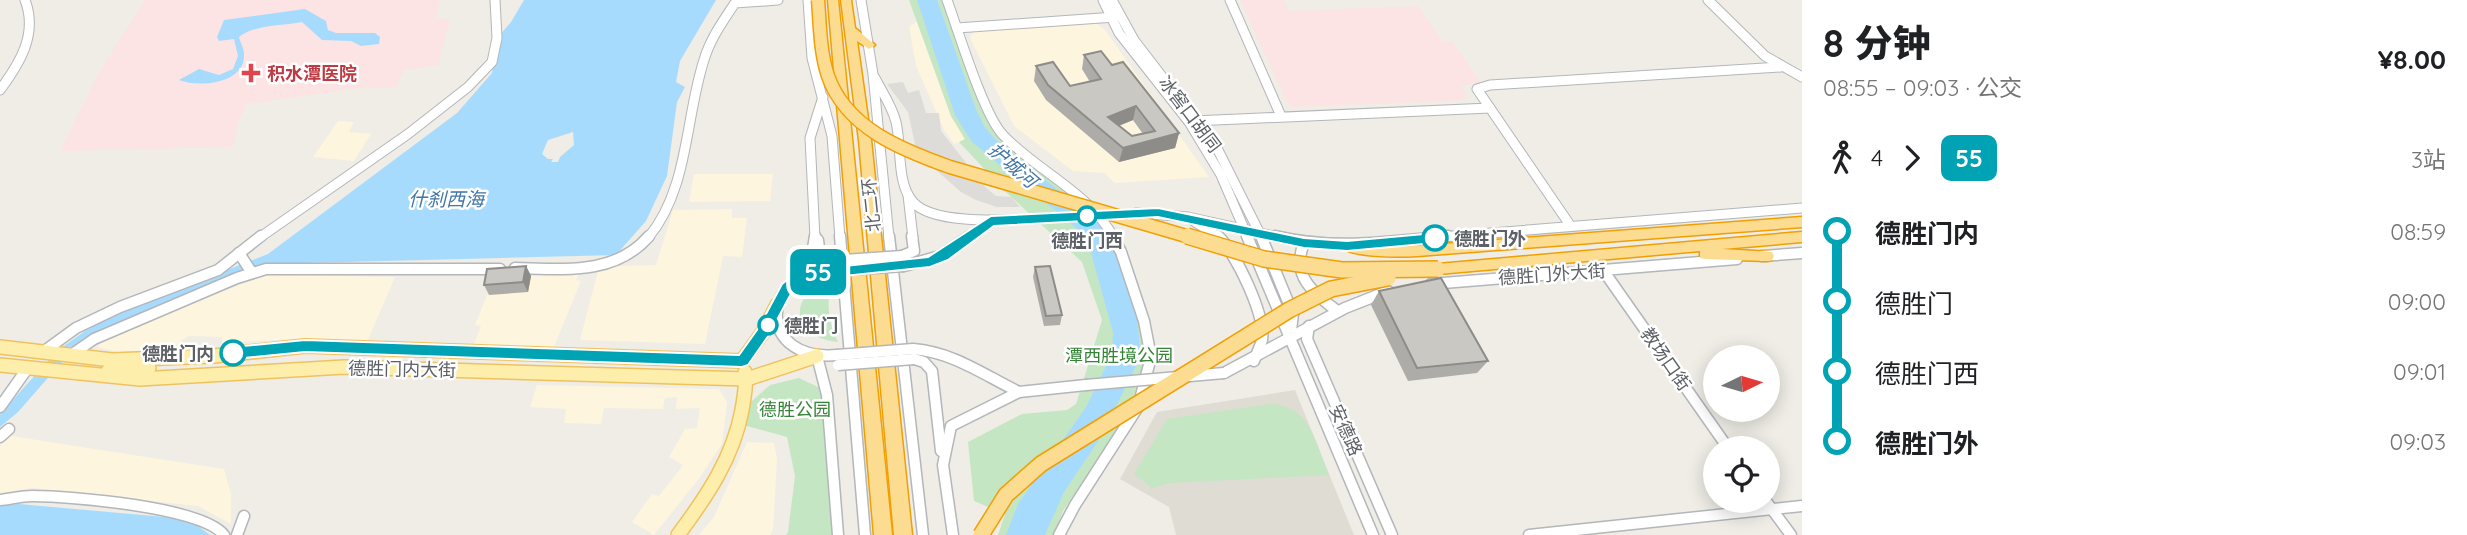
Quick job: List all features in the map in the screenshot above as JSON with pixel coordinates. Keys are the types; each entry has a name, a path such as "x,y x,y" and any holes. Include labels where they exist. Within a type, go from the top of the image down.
{"highway":[{"path":"820,0 828,77 840,99 860,122 902,149 950,167 1264,259 1342,270 1438,269"},
{"name":"北二环","path":"833,0 883,535"},
{"name":"北二环","path":"846,0 866,153 903,535"},
{"path":"825,36 835,18"},
{"path":"850,29 869,45"},
{"name":"德胜门外大街","path":"1347,246 1395,252 1417,251 1802,222"},
{"name":"德胜门外大街","path":"1438,269 1802,237"},
{"path":"1640,252 1768,256"},
{"path":"981,535 989,516 1004,495 1022,477 1289,310 1331,289 1438,269"}],"main road":[{"path":"678,535 715,487 731,454 740,424 747,379 742,361 764,331 777,305"},
{"name":"德胜门内大街","path":"42,352 145,360 305,346 742,361"},
{"path":"0,347 42,352"},
{"name":"德胜门内大街","path":"58,370 99,371 170,366 214,356"},
{"name":"德胜门内大街","path":"58,370 140,379 344,367 747,379 817,356"},
{"path":"0,358 28,367"},
{"path":"0,365 58,370"}],"street":[{"path":"0,90 24,51 31,26 24,0"},
{"path":"42,352 76,328 108,312 218,270 241,256 285,218 408,134 468,87 492,61 497,38 495,0"},
{"path":"71,355 94,339 252,272 266,269 404,271 592,266 615,262 645,245 660,222 680,170 704,59 723,20 735,3 778,0"},
{"path":"808,0 815,73 832,136 865,535"},
{"path":"815,73 825,36 820,0"},
{"path":"861,0 873,74 923,535"},
{"path":"947,0 989,112 1001,134 1083,201 1109,229 1122,252 1144,321 1151,358 1138,407 1075,505 1059,535"},
{"name":"冰窖口胡同","path":"1103,0 1229,170 1293,314 1290,338"},
{"name":"冰窖口胡同","path":"1112,0 1114,17"},
{"path":"1230,0 1281,116"},
{"path":"1708,0 1753,45 1781,66 1802,77"},
{"path":"957,28 1114,17"},
{"path":"1570,225 1477,89 1489,85 1781,66"},
{"path":"873,74 896,120 914,251 903,261"},
{"path":"823,96 810,138 820,257 831,266"},
{"path":"1194,121 1490,108"},
{"name":"冰窖口胡同","path":"1194,121 1221,175 1290,338"},
{"name":"德胜门外大街","path":"906,186 912,200 920,208 991,221 1136,213 1188,217 1304,243 1347,246 1570,225 1802,208"},
{"path":"1188,217 1220,238 1235,256 1259,318 1262,340 1254,361"},
{"path":"991,221 943,256 923,264 903,261 831,266 809,273 792,282 777,305 777,317 783,335 798,350 817,356 838,360 943,351 988,378 1019,391"},
{"path":"809,273 816,229"},
{"path":"1304,243 1297,261 1304,282 1336,310"},
{"name":"德胜门外大街","path":"1425,285 1802,253"},
{"path":"241,256 252,272"},
{"name":"教场口街","path":"1603,270 1720,436"},
{"path":"943,465 951,426 1019,391 1224,373 1254,361 1336,310 1364,298 1401,288"},
{"name":"安德路","path":"1310,325 1306,332 1307,339 1392,535"},
{"name":"安德路","path":"1290,338 1373,535"},
{"path":"914,354 932,371 953,535"},
{"path":"817,356 827,395 838,535"},
{"path":"827,395 829,374 838,360"},
{"path":"0,407 28,367"},
{"path":"0,500 31,496 156,508 192,516 220,530 224,535"},
{"path":"1780,505 1802,506"},
{"path":"1529,535 1704,513"},
{"path":"1774,513 1791,535"},
{"path":"237,535 244,516"}],"shaded area":[{"name":"积水潭医院","path":"145,0 440,0 436,18 450,20 438,65 404,70 395,88 360,88 246,104 233,147 60,151 97,76"},
{"path":"1240,0 1284,0 1289,11 1418,6 1443,42 1453,42 1482,84 1461,85 1467,95 1464,100 1292,107 1287,102"},
{"path":"917,21 951,116 965,140 954,144 944,130 916,66 909,27"},
{"path":"1096,23 1105,30 1209,177 1115,183 1104,173 1073,171 1014,126 970,38 973,32"},
{"path":"903,82 908,93 919,90 926,113 939,113 941,131 986,188 996,196 1011,197 1020,207 997,207 961,192 916,149 908,112 887,84"},
{"path":"338,121 354,122 349,132 371,134 354,161 313,157"},
{"path":"694,174 773,174 770,201 689,202"},
{"path":"732,209 732,218 747,218 742,257 723,256 705,344 580,340 598,271 620,266 656,265 673,210"},
{"path":"580,271 576,280 581,281 553,349 473,346 481,326 475,325 493,280"},
{"path":"268,275 395,277 367,342 294,339 222,343 222,337 188,336 170,349 118,352 97,347 103,340 201,299"},
{"path":"537,385 719,389 727,402 722,444 698,480 654,535 632,522 652,494 659,496 683,465 669,457 685,429 697,428 700,408 676,409 677,397 665,398 663,409 604,408 601,424 564,423 566,409 530,407"},
{"path":"1295,390 1354,535 1176,535 1169,507 1120,479 1157,412"},
{"path":"11,436 224,469 231,494 231,524 198,506 33,488 0,493 0,446"},
{"path":"747,442 774,443 777,459 773,530 770,535 699,535 714,517"}],"green space":[{"name":"潭西胜境公园","path":"909,0 942,0 982,111 1006,142 1069,192 1100,221 1119,251 1140,323 1147,357 1124,423 1063,511 1054,535 998,535 1005,514 974,501 968,442 1022,414 1067,410 1076,404 1102,320 1082,262 1007,193 959,142 965,139 951,116"},
{"path":"832,282 829,313 838,342 823,339 811,332 803,324 800,315 801,305 807,295"},
{"name":"德胜公园","path":"799,378 818,387 827,395 838,535 786,535 795,476 787,437 740,424 743,409 770,385"},
{"path":"1270,404 1283,406 1303,418 1310,428 1329,475 1170,483 1152,488 1134,474 1167,419"}],"water":[{"name":"什刹西海","path":"524,0 716,0 680,61 676,82 685,87 677,102 667,176 646,221 616,255 268,264 96,332 75,347 18,412 0,427 0,414 57,351 85,331 123,310 268,254 457,113 492,73 497,38 511,22","holes":["573,132 574,145 558,162 551,162 553,159 542,154 548,140"]},
{"name":"护城河","path":"917,0 937,0 984,126 995,139 1100,224 1115,250 1137,318 1141,356 1101,437 1064,492 1045,535 1006,535 1018,504 1086,407 1112,354 1113,332 1091,253 1081,232 972,142 955,115"},
{"path":"305,9 326,21 328,30 336,33 375,33 380,37 379,44 361,46 351,41 322,40 302,22 261,28 239,37 244,52 243,64 230,78 198,84 179,80 199,69 219,75 233,69 238,56 234,39 219,41 217,37 224,20"},
{"path":"19,504 176,518 194,523 210,535 0,535 0,505"}],"building":[{"path":"1101,51 1112,65 1123,62 1179,133 1123,148 1048,85 1036,66 1053,62 1070,86 1101,79 1084,55","holes":["1136,106 1155,131 1132,136 1108,117"]},
{"path":"526,266 523,282 484,285 487,269"},
{"path":"1050,266 1062,315 1046,316 1035,267"},
{"path":"1441,278 1488,361 1417,368 1379,291"}],"bus line":[{"name":"55","path":"233,353 305,346 742,361 754,348 787,288 803,275 930,262 943,256 991,221 1158,213 1188,217 1304,243 1347,246 1435,238"}],"place":[{"name":"积水潭医院","path":"251,73"},
{"name":"德胜门西","path":"1087,216"},
{"name":"德胜门外","path":"1435,238"},
{"name":"德胜门","path":"768,325"},
{"name":"德胜门内","path":"233,353"}]}
